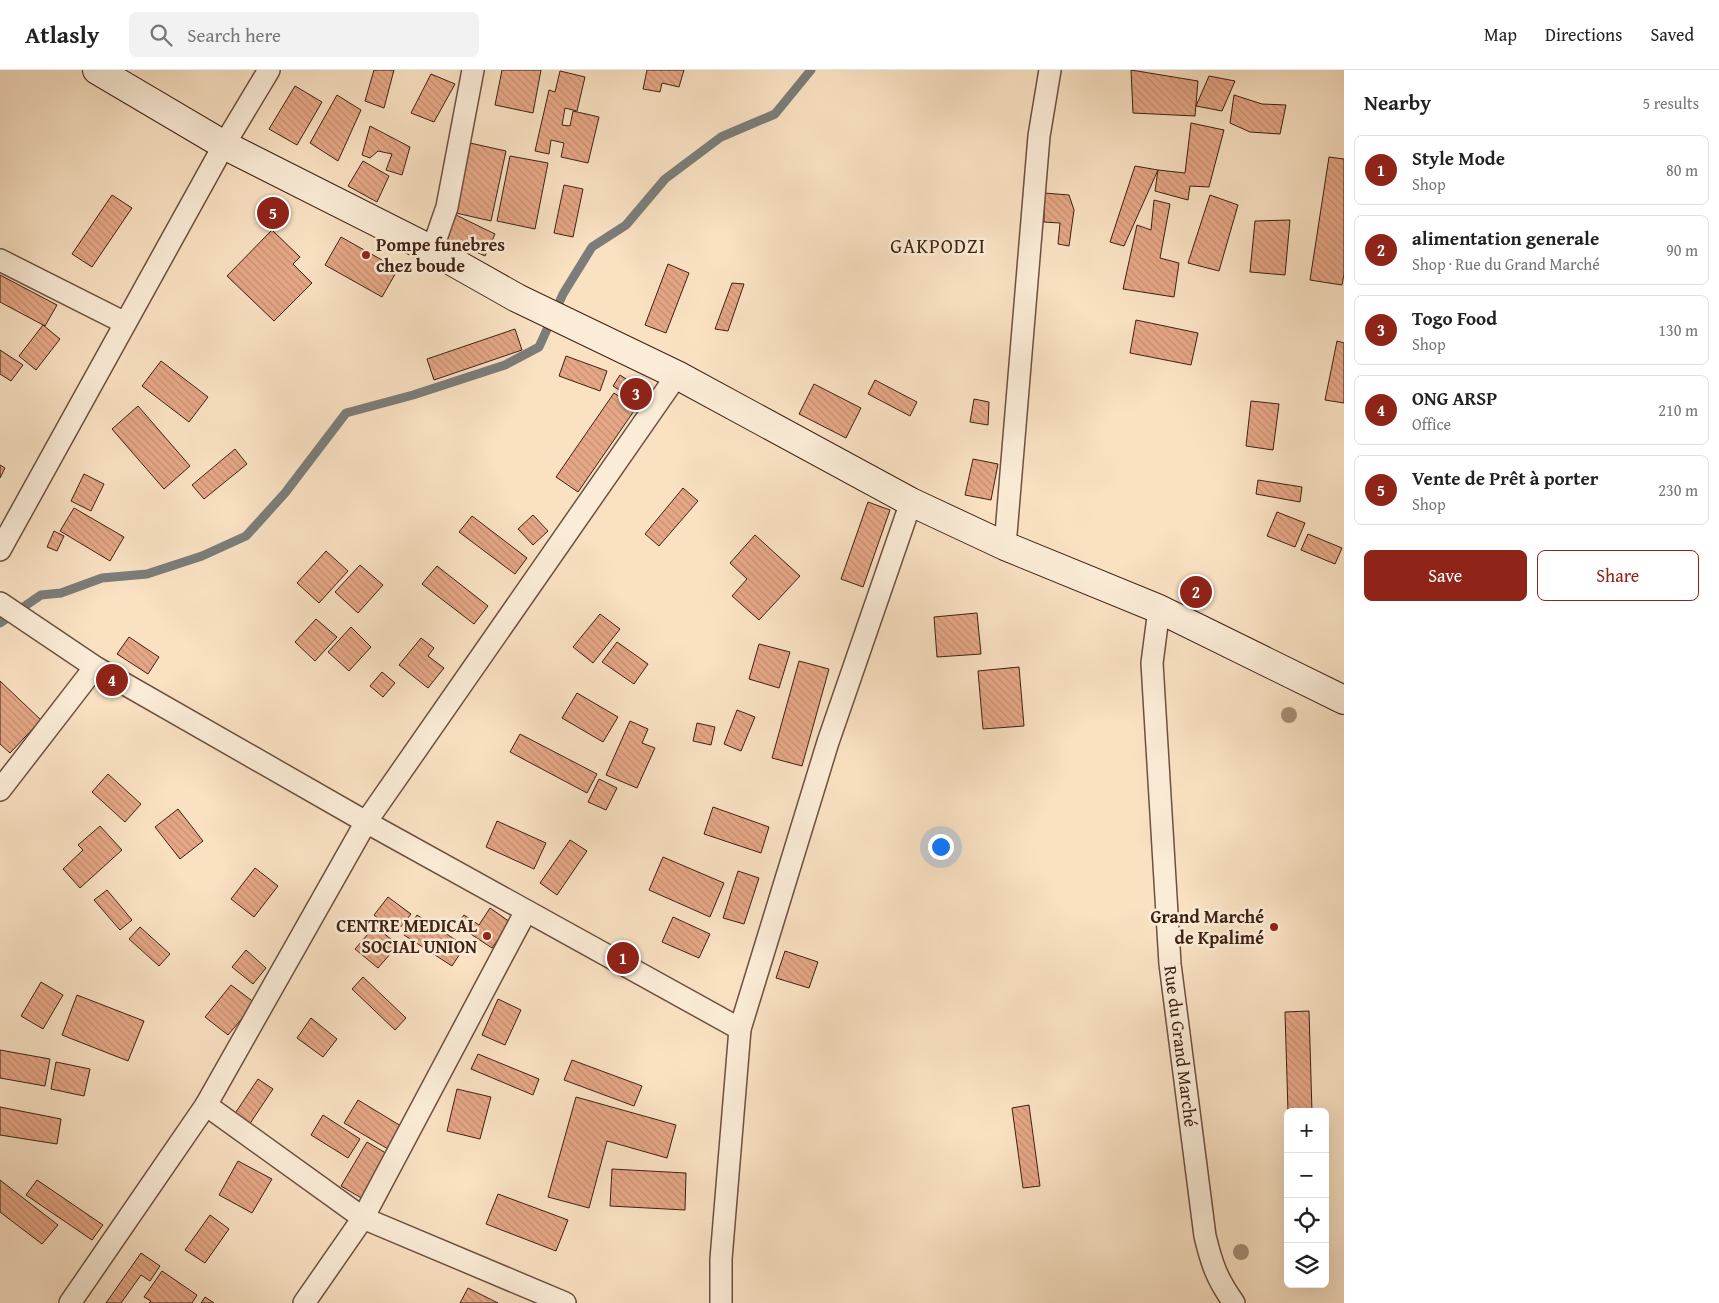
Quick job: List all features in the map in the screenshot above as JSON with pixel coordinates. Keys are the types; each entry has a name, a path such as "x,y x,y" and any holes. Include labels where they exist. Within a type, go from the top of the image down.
{"street":[{"path":"97,70 224,145 432,250 518,298 677,375 911,502 1005,546 1159,609 1344,700"},
{"path":"0,550 224,145 269,70"},
{"path":"432,250 447,207 473,70"},
{"path":"1005,546 1039,136 1050,70"},
{"path":"0,260 125,322"},
{"path":"70,1303 206,1106 366,822 677,375"},
{"path":"722,1303 721,1259 740,1029 828,742 911,502"},
{"path":"0,603 95,667 366,822 740,1029"},
{"name":"Rue du Grand Marché","path":"1159,609 1152,662 1170,964 1205,1236 1213,1267 1234,1303"},
{"path":"0,790 95,667"},
{"path":"304,1303 363,1218 526,911"},
{"path":"206,1106 363,1218 565,1303"}],"building":[{"path":"374,70 394,70 384,108 365,101"},
{"path":"502,70 541,70 533,113 495,105"},
{"path":"647,70 684,70 679,87 662,83 660,92 643,89"},
{"path":"1131,70 1198,81 1195,116 1133,113"},
{"path":"560,71 585,77 577,111 565,108 562,125 570,126 573,111 599,117 588,163 561,157 564,143 551,140 549,154 535,151 549,90 555,92"},
{"path":"431,74 455,84 434,122 411,113"},
{"path":"1209,76 1235,81 1222,111 1196,106"},
{"path":"295,86 322,102 297,145 269,129"},
{"path":"337,95 361,110 338,161 310,143"},
{"path":"1234,95 1262,104 1286,105 1280,134 1250,132 1230,123"},
{"path":"1191,123 1224,130 1209,187 1190,186 1188,200 1155,191 1158,170 1185,173"},
{"path":"370,126 410,147 402,175 386,170 392,154 378,151 370,158 362,155"},
{"path":"470,143 506,151 491,221 456,213"},
{"path":"510,156 548,163 535,229 497,221"},
{"path":"1329,157 1344,159 1344,274 1342,285 1310,280"},
{"path":"363,161 389,176 377,202 348,186"},
{"path":"1135,166 1158,170 1124,246 1110,242"},
{"path":"564,185 583,189 573,237 554,233"},
{"path":"1044,193 1069,195 1074,210 1069,246 1058,244 1060,223 1044,222"},
{"path":"112,195 132,208 92,267 72,254"},
{"path":"1210,195 1238,205 1219,271 1188,263"},
{"path":"1154,200 1170,204 1160,258 1179,263 1174,297 1123,289 1137,225 1151,230"},
{"path":"454,214 495,234 485,256 443,237"},
{"path":"1290,220 1285,275 1250,272 1255,221"},
{"path":"272,230 300,257 293,264 312,283 274,321 227,276"},
{"path":"341,237 398,269 382,297 325,265"},
{"path":"668,264 689,273 666,333 645,325"},
{"path":"0,275 57,305 45,326 0,302"},
{"path":"732,283 744,284 728,331 715,329"},
{"path":"1136,320 1198,333 1191,365 1130,353"},
{"path":"43,325 60,339 36,370 19,356"},
{"path":"515,329 522,350 434,380 427,359"},
{"path":"1337,341 1344,343 1344,403 1325,400"},
{"path":"0,350 23,365 11,381 0,374"},
{"path":"566,356 607,371 600,391 559,376"},
{"path":"161,361 208,397 189,422 142,386"},
{"path":"620,375 641,389 634,400 613,386"},
{"path":"875,380 917,402 910,416 868,394"},
{"path":"814,384 861,408 846,438 799,414"},
{"path":"614,393 636,408 578,492 556,477"},
{"path":"974,399 989,402 988,425 970,422"},
{"path":"1251,401 1279,404 1273,450 1246,446"},
{"path":"138,406 190,466 164,489 112,429"},
{"path":"235,449 247,464 204,499 192,485"},
{"path":"973,459 998,464 991,500 965,495"},
{"path":"0,465 5,468 0,478"},
{"path":"84,474 104,484 91,511 71,501"},
{"path":"1258,480 1302,487 1300,502 1256,494"},
{"path":"683,488 698,501 659,546 645,534"},
{"path":"868,502 890,510 863,587 841,579"},
{"path":"74,508 124,537 110,561 60,531"},
{"path":"1277,512 1305,523 1295,547 1267,536"},
{"path":"533,515 548,531 533,545 518,529"},
{"path":"472,516 527,558 515,574 459,532"},
{"path":"54,531 64,536 57,551 47,547"},
{"path":"1308,534 1342,548 1335,564 1301,550"},
{"path":"755,535 800,576 759,620 732,596 747,579 730,563"},
{"path":"326,551 348,571 319,603 297,583"},
{"path":"360,565 383,585 358,613 335,592"},
{"path":"437,566 488,606 474,624 422,584"},
{"path":"977,613 981,654 937,657 934,617"},
{"path":"600,614 620,629 593,663 573,647"},
{"path":"316,619 337,637 315,661 295,642"},
{"path":"351,627 371,647 349,671 328,652"},
{"path":"129,637 159,657 148,674 117,654"},
{"path":"421,638 434,648 428,656 444,668 428,688 399,665"},
{"path":"617,642 648,664 634,684 602,662"},
{"path":"759,644 790,652 779,688 749,679"},
{"path":"799,661 829,669 802,766 772,758"},
{"path":"1019,667 1024,726 983,729 978,671"},
{"path":"382,672 395,683 383,697 370,686"},
{"path":"0,681 41,720 10,753 0,744"},
{"path":"577,693 618,717 603,742 562,718"},
{"path":"737,710 755,717 741,751 724,744"},
{"path":"630,721 648,729 642,743 655,748 637,788 606,775"},
{"path":"697,723 715,727 711,745 693,741"},
{"path":"520,734 597,774 587,793 510,752"},
{"path":"108,774 141,804 125,822 92,792"},
{"path":"599,779 617,788 606,810 588,802"},
{"path":"713,807 769,827 761,853 704,834"},
{"path":"178,809 203,841 180,859 155,827"},
{"path":"497,821 546,843 534,869 486,847"},
{"path":"100,826 122,850 80,888 63,869 83,850 78,845"},
{"path":"570,840 587,851 557,895 540,883"},
{"path":"663,857 724,883 710,917 649,890"},
{"path":"255,868 278,886 254,917 231,899"},
{"path":"738,871 759,878 744,924 723,918"},
{"path":"107,890 132,920 120,930 94,900"},
{"path":"388,897 411,914 396,933 374,915"},
{"name":"CENTRE MEDICAL SOCIAL UNION","path":"490,908 510,922 492,948 457,925 464,915 479,925"},
{"path":"417,915 465,946 452,966 404,935"},
{"path":"673,917 710,934 699,958 662,942"},
{"path":"375,926 398,945 378,968 355,949"},
{"path":"140,927 170,954 159,966 129,939"},
{"path":"246,950 266,968 253,984 232,967"},
{"path":"785,951 818,962 809,988 776,978"},
{"path":"363,977 406,1018 395,1030 352,989"},
{"path":"41,982 63,995 43,1029 21,1016"},
{"path":"231,985 255,1003 228,1035 205,1017"},
{"path":"77,995 144,1021 128,1061 62,1035"},
{"path":"498,999 521,1010 505,1045 482,1035"},
{"path":"1309,1011 1312,1108 1288,1108 1285,1012"},
{"path":"311,1018 337,1039 323,1057 297,1038"},
{"path":"0,1050 50,1059 45,1086 0,1078"},
{"path":"478,1054 539,1079 533,1095 471,1069"},
{"path":"572,1060 642,1086 634,1106 564,1080"},
{"path":"56,1062 90,1069 84,1096 51,1089"},
{"path":"258,1079 273,1089 249,1125 234,1115"},
{"path":"457,1089 491,1097 480,1139 447,1131"},
{"path":"576,1097 676,1125 667,1158 607,1141 589,1208 548,1197"},
{"path":"358,1100 401,1126 388,1149 344,1123"},
{"path":"1029,1105 1040,1186 1023,1188 1012,1108"},
{"path":"0,1107 61,1119 57,1144 0,1135"},
{"path":"323,1115 360,1139 348,1158 311,1135"},
{"path":"367,1142 389,1155 363,1199 341,1186"},
{"path":"238,1161 272,1179 252,1213 219,1195"},
{"path":"612,1169 686,1173 685,1210 610,1206"},
{"path":"0,1180 58,1225 42,1244 0,1212"},
{"path":"37,1180 103,1225 92,1240 26,1195"},
{"path":"498,1194 568,1220 556,1251 486,1224"},
{"path":"210,1215 229,1229 205,1263 185,1250"},
{"path":"141,1253 160,1266 150,1281 141,1275 121,1303 106,1303"},
{"path":"162,1271 197,1295 192,1303 149,1303 151,1301 144,1297"},
{"path":"468,1288 498,1303 460,1303"},
{"path":"205,1297 214,1303 201,1303"}],"waterway":[{"path":"0,623 41,595 61,593 102,578 147,574 202,556 246,536 285,493 346,413 413,395 505,365 539,347 563,294 592,247 626,225 665,179 721,137 775,114 811,70"}],"place":[{"name":"Vente de Prêt à porter","path":"273,213"},
{"name":"Pompe funebres chez boude","path":"366,255"},
{"name":"Togo Food","path":"636,394"},
{"name":"alimentation generale","path":"1196,592"},
{"name":"ONG ARSP","path":"112,680"},
{"name":"Grand Marché de Kpalimé","path":"1274,927"},
{"name":"CENTRE MEDICAL SOCIAL UNION","path":"487,936"},
{"name":"Style Mode","path":"623,958"}],"district":[{"name":"GAKPODZI","path":"938,246"}]}
